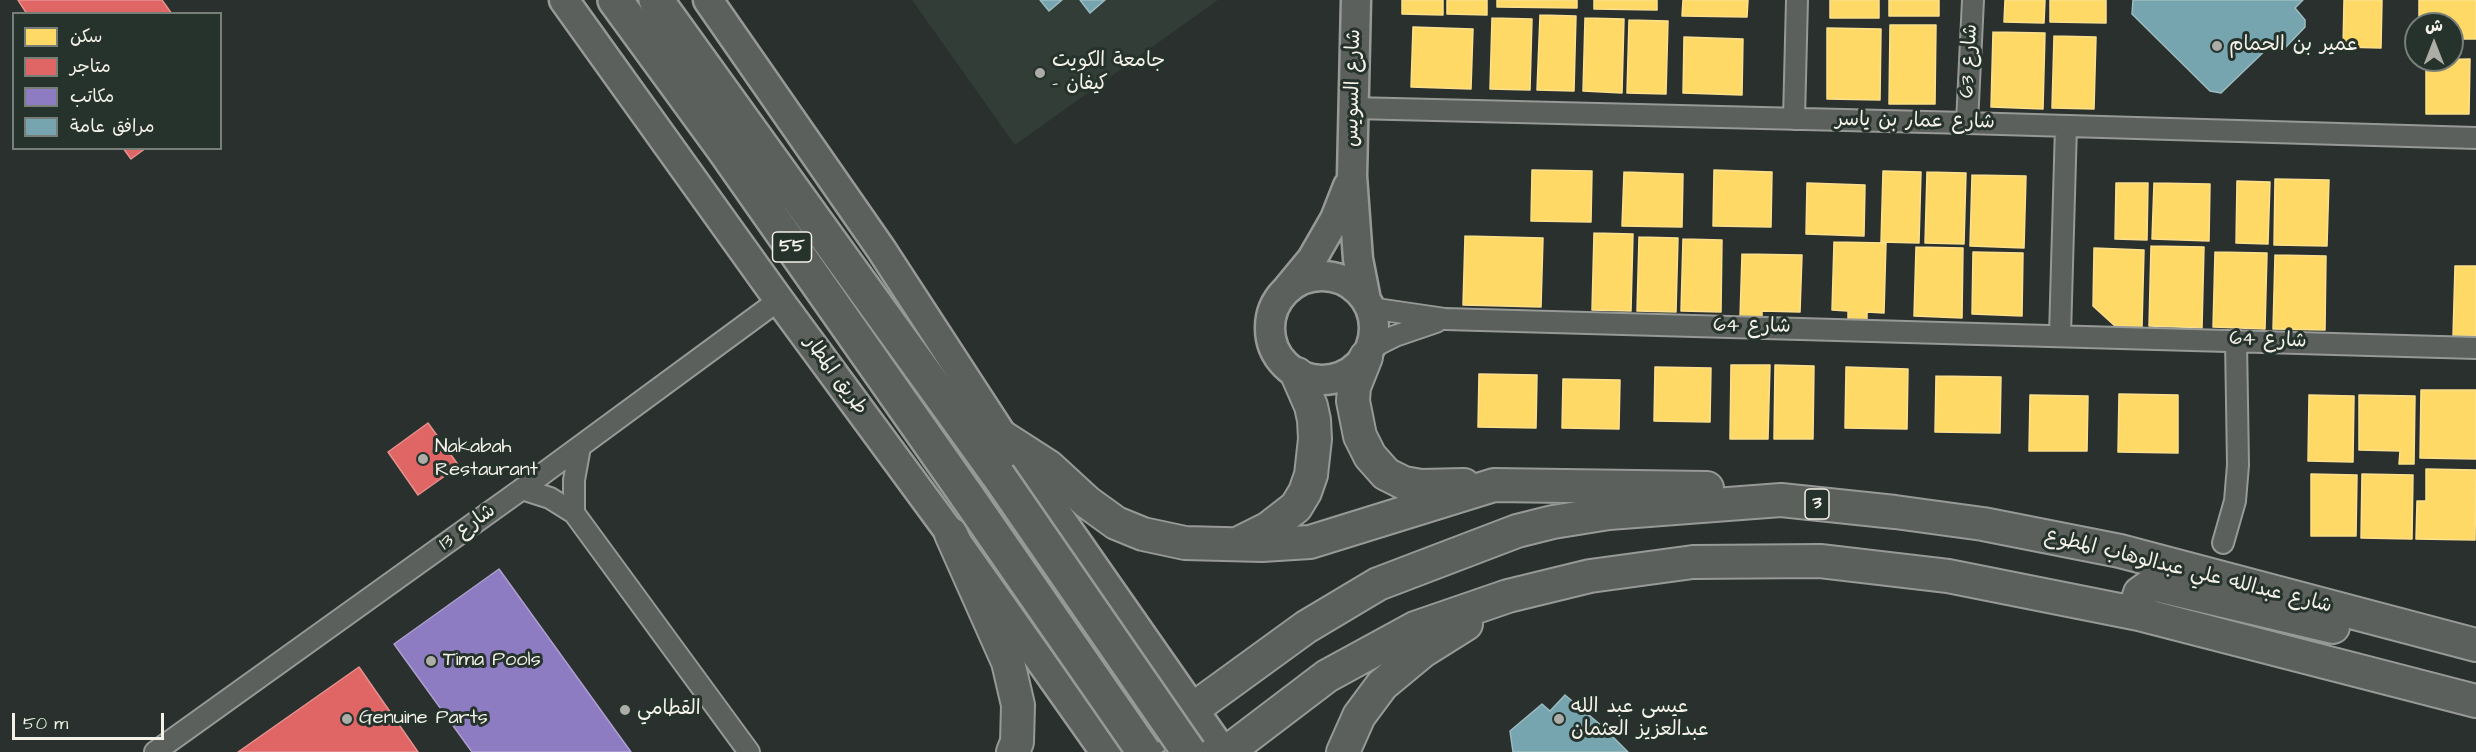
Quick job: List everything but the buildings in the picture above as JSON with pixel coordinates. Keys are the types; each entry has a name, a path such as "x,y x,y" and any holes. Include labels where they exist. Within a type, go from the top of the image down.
{"highway":[{"path":"593,0 681,115 723,148"},
{"name":"طريق المطار","path":"615,0 723,148 1143,752"},
{"name":"55","path":"656,0 998,475 1189,752"},
{"path":"683,0 750,101 759,120 763,147"}],"main road":[{"name":"طريق المطار","path":"564,0 779,300 1034,649 1105,752"},
{"path":"708,0 881,249 1004,438 1225,752 1327,676 1414,628 1508,596 1590,576 1693,562 1820,561 1948,576 2139,614 2476,701"},
{"name":"شارع السويس","path":"1356,0 1352,176 1358,259 1368,304"},
{"name":"شارع السويس","path":"1283,294 1312,259 1330,229 1352,176"},
{"path":"1236,544 1283,519 1296,507 1311,475 1315,439 1311,406 1297,374 1282,360 1272,342 1270,328 1272,314 1283,294 1308,279 1326,277 1345,282 1368,304 1374,328 1368,352 1354,387 1354,413 1364,447 1386,474 1404,483 1421,486 1697,487 1757,494 1781,500"},
{"path":"1297,374 1316,379 1335,378 1352,370 1368,352"},
{"path":"1004,438 1029,452 1087,502 1127,528 1143,534 1185,543 1288,544 1310,542 1494,485"},
{"name":"شارع عبدالله علي عبدالوهاب المطوع","path":"1194,710 1306,627 1356,595 1407,572 1496,538 1553,522 1609,513 1781,500 1961,521 2120,551 2476,645"},
{"path":"951,534 1008,662 1018,705 1017,742 1013,752"},
{"path":"2139,614 2140,593 2156,585 2328,626 2366,631 2424,631"},
{"path":"1343,752 1359,716 1382,685 1423,651 1508,596"},
{"path":"1034,649 1052,656 1071,657 1090,651 1111,631 1121,605"},
{"name":"3","path":"1134,752 1194,710"}],"street":[{"path":"1794,119 1797,0"},
{"name":"شارع 63","path":"1967,123 1973,0"},
{"name":"شارع عمار بن ياسر","path":"1353,108 2476,138"},
{"path":"2060,335 2066,126"},
{"name":"شارع 13","path":"155,752 580,447 779,300"},
{"name":"شارع 64","path":"1368,304 1445,319 2476,348"},
{"name":"شارع 64","path":"1368,352 1419,326 1445,319"},
{"path":"2223,543 2235,501 2238,465 2236,340"},
{"path":"574,513 574,480 580,447"},
{"path":"522,489 550,498 574,513 749,752"}],"shaded area":[{"name":"جامعة الكويت - كيفان","path":"912,0 1218,0 1015,145"}],"place":[{"name":"عمير بن الحمام","path":"2217,46"},
{"name":"جامعة الكويت - كيفان","path":"1040,73"},
{"name":"Nakabah Restaurant","path":"423,459"},
{"name":"Tima Pools","path":"431,661"},
{"name":"القطامي","path":"625,710"},
{"name":"Genuine Parts","path":"347,719"},
{"name":"عيسى عبد الله عبدالعزيز العثمان","path":"1559,719"}]}
